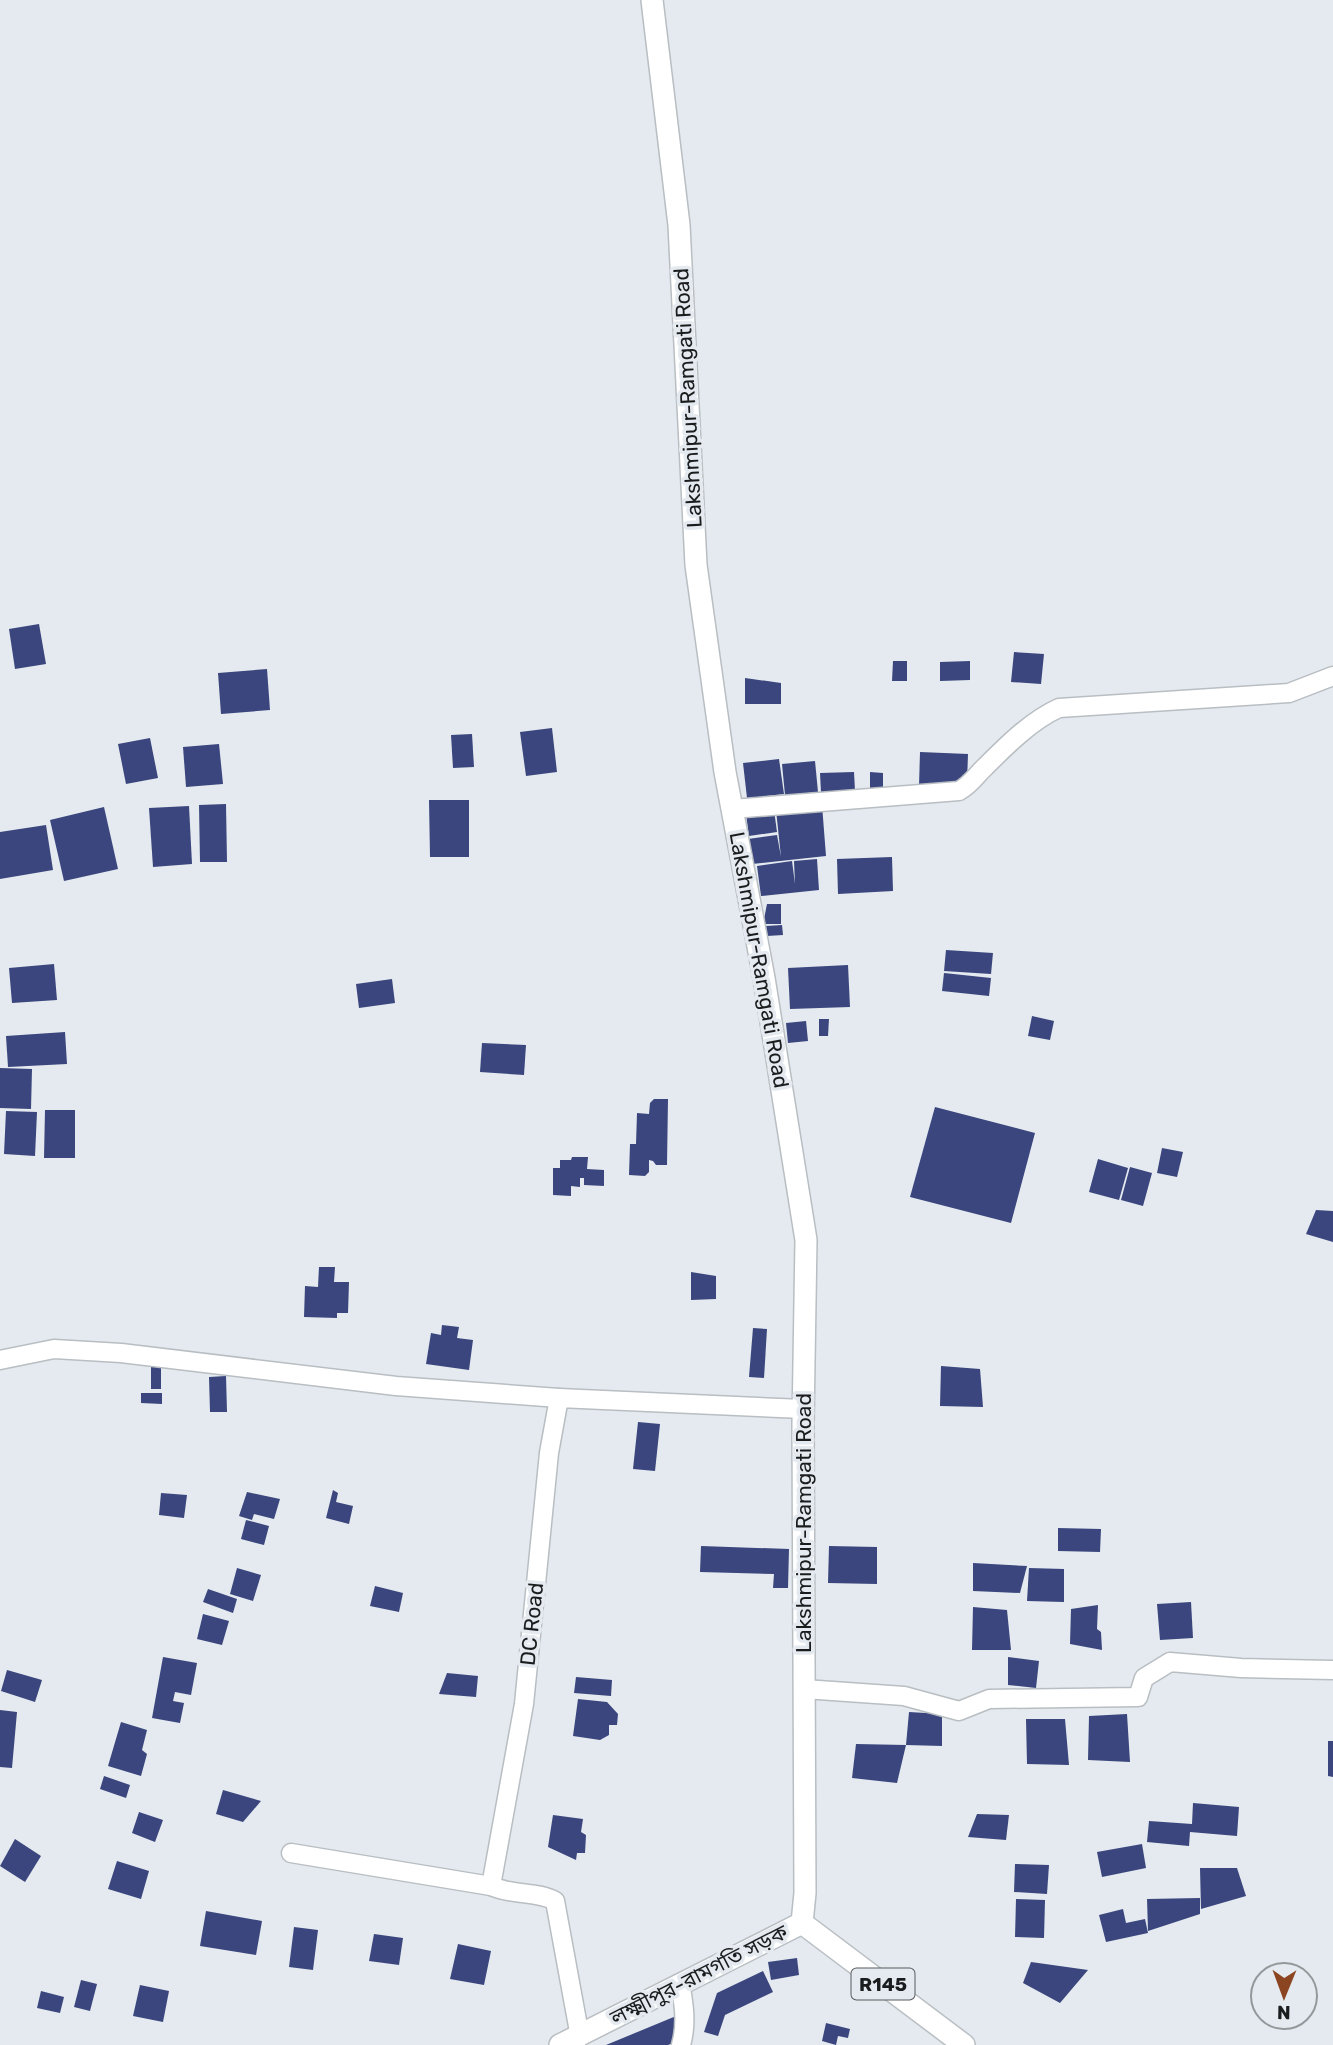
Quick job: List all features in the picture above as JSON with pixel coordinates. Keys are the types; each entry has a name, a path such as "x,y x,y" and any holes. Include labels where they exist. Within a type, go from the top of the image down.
{"main road":[{"name":"Lakshmipur-Ramgati Road","path":"652,0 679,225 696,565 732,808 764,978 806,1240 803,1409 805,1893 802,1923"},
{"name":"লক্ষ্মীপুর-রামগতি সড়ক","path":"560,2045 580,2038 680,1983 802,1923"},
{"name":"R145","path":"802,1923 964,2045"}],"street":[{"path":"732,808 958,791 972,784 984,768 1044,715 1059,708 1289,693 1333,676"},
{"path":"0,1360 54,1349 121,1353 396,1387 559,1398 803,1409"},
{"name":"DC Road","path":"491,1886 523,1704 549,1452 559,1398"},
{"path":"804,1689 904,1696 959,1711 989,1699 1138,1696 1144,1678 1170,1662 1241,1668 1333,1670"},
{"path":"291,1853 491,1886 508,1893 547,1896 555,1901 580,2038"},
{"path":"680,1983 685,2008 681,2045"}],"building":[{"path":"39,624 46,664 15,669 9,629"},
{"path":"1014,652 1044,654 1041,684 1011,682"},
{"path":"893,661 907,661 907,681 892,681"},
{"path":"970,661 970,680 940,681 940,662"},
{"path":"267,669 270,710 221,714 218,673"},
{"path":"745,678 781,683 781,704 745,704"},
{"path":"552,728 557,772 526,776 520,732"},
{"path":"472,734 474,767 453,768 451,735"},
{"path":"150,738 158,778 126,784 118,744"},
{"path":"219,744 223,784 186,787 183,747"},
{"path":"920,752 968,754 967,782 919,786"},
{"path":"779,759 784,794 747,798 743,763"},
{"path":"815,761 818,792 785,795 782,764"},
{"path":"854,772 855,791 821,792 820,773"},
{"path":"870,772 883,773 883,790 870,789"},
{"path":"429,800 469,800 469,857 430,857"},
{"path":"226,804 227,862 200,862 199,805"},
{"path":"822,805 826,856 752,864 748,839 777,835 781,857 776,810"},
{"path":"189,806 192,864 153,867 149,808"},
{"path":"104,807 118,869 64,881 50,820"},
{"path":"774,810 777,832 749,836 746,814"},
{"path":"46,825 53,870 0,879 0,832"},
{"path":"892,857 893,891 838,894 837,859"},
{"path":"817,859 819,890 761,896 757,866 792,861 795,884 794,861"},
{"path":"767,904 781,904 781,924 763,924"},
{"path":"782,925 783,935 767,936 766,926"},
{"path":"946,950 993,953 991,974 944,971"},
{"path":"54,964 57,1000 12,1003 9,968"},
{"path":"848,965 850,1007 790,1009 788,968"},
{"path":"944,973 991,978 989,996 942,991"},
{"path":"392,979 395,1003 359,1008 356,984"},
{"path":"1032,1016 1054,1021 1050,1040 1028,1036"},
{"path":"819,1019 829,1019 828,1036 819,1036"},
{"path":"806,1021 808,1041 788,1043 786,1023"},
{"path":"65,1032 67,1064 8,1067 6,1036"},
{"path":"482,1043 526,1045 524,1075 480,1072"},
{"path":"0,1068 32,1069 31,1109 0,1108"},
{"path":"654,1099 668,1099 667,1165 656,1165 649,1160 649,1172 645,1176 629,1175 630,1144 636,1144 637,1113 649,1114 650,1103"},
{"path":"935,1107 1035,1133 1011,1223 910,1197"},
{"path":"45,1110 75,1110 75,1158 44,1158"},
{"path":"6,1111 37,1112 35,1156 4,1154"},
{"path":"1162,1148 1183,1152 1177,1177 1157,1173"},
{"path":"572,1157 588,1157 587,1169 604,1170 604,1186 584,1185 584,1178 580,1178 580,1187 571,1186 571,1196 553,1195 553,1168 560,1168 560,1160 571,1160"},
{"path":"1098,1159 1128,1168 1119,1200 1089,1192"},
{"path":"1130,1167 1152,1173 1143,1206 1121,1200"},
{"path":"1316,1210 1333,1211 1333,1242 1306,1234"},
{"path":"319,1267 335,1267 334,1282 349,1282 348,1313 337,1313 337,1318 304,1317 305,1286 318,1287"},
{"path":"691,1272 716,1276 716,1299 691,1300"},
{"path":"442,1325 459,1327 457,1338 473,1340 469,1370 426,1364 431,1333 441,1335"},
{"path":"753,1328 767,1329 764,1378 749,1377"},
{"path":"151,1361 161,1362 161,1389 151,1389"},
{"path":"941,1366 980,1369 983,1407 940,1406"},
{"path":"226,1376 227,1412 210,1412 209,1377"},
{"path":"141,1393 162,1393 162,1404 141,1403"},
{"path":"638,1422 660,1424 655,1471 633,1469"},
{"path":"333,1490 338,1493 336,1502 353,1506 349,1524 326,1518"},
{"path":"247,1492 280,1499 274,1519 254,1514 252,1520 239,1516"},
{"path":"161,1493 187,1495 184,1518 159,1515"},
{"path":"246,1520 269,1526 264,1545 241,1539"},
{"path":"1058,1528 1101,1529 1100,1552 1058,1551"},
{"path":"701,1546 789,1549 788,1588 773,1588 774,1574 700,1572"},
{"path":"829,1546 877,1547 877,1584 828,1583"},
{"path":"973,1563 1027,1566 1020,1593 973,1591"},
{"path":"237,1568 261,1575 253,1601 230,1594"},
{"path":"1029,1568 1064,1569 1064,1602 1027,1601"},
{"path":"375,1586 403,1593 399,1612 370,1606"},
{"path":"208,1589 237,1599 233,1613 203,1602"},
{"path":"1191,1602 1193,1638 1160,1640 1157,1604"},
{"path":"1098,1605 1097,1629 1101,1632 1102,1650 1070,1644 1071,1609"},
{"path":"973,1607 1007,1610 1011,1650 972,1650"},
{"path":"203,1614 229,1621 222,1645 197,1639"},
{"path":"163,1657 197,1663 191,1695 175,1692 173,1701 184,1703 180,1723 152,1718"},
{"path":"1008,1657 1039,1661 1036,1688 1008,1685"},
{"path":"7,1670 42,1680 35,1702 1,1691"},
{"path":"447,1673 478,1676 476,1697 439,1694"},
{"path":"576,1677 612,1680 611,1696 574,1693"},
{"path":"578,1699 607,1702 618,1714 617,1725 609,1725 609,1735 600,1740 573,1736"},
{"path":"0,1710 17,1712 12,1768 0,1767"},
{"path":"909,1712 942,1714 942,1746 906,1745"},
{"path":"1127,1714 1130,1762 1088,1760 1089,1716"},
{"path":"1026,1719 1065,1719 1069,1765 1027,1764"},
{"path":"121,1722 147,1730 142,1750 147,1754 141,1776 108,1766"},
{"path":"1328,1741 1333,1741 1333,1777 1328,1776"},
{"path":"856,1744 906,1745 897,1783 852,1778"},
{"path":"104,1776 130,1785 126,1798 100,1789"},
{"path":"223,1790 261,1801 243,1822 216,1814"},
{"path":"1193,1803 1239,1807 1237,1836 1190,1832 1189,1846 1147,1842 1149,1821 1192,1824"},
{"path":"139,1812 163,1820 155,1842 132,1833"},
{"path":"977,1814 1009,1815 1006,1840 968,1837"},
{"path":"553,1815 583,1819 581,1832 586,1835 585,1853 577,1853 576,1860 548,1847"},
{"path":"15,1839 41,1856 25,1882 0,1866"},
{"path":"1142,1844 1146,1868 1102,1877 1097,1852"},
{"path":"117,1861 149,1871 141,1899 108,1889"},
{"path":"1015,1864 1049,1865 1047,1894 1014,1892"},
{"path":"1200,1868 1237,1868 1246,1896 1201,1909"},
{"path":"1200,1898 1200,1914 1148,1931 1147,1899"},
{"path":"1016,1899 1045,1900 1044,1938 1015,1937"},
{"path":"1123,1909 1126,1923 1145,1919 1148,1933 1106,1942 1099,1915"},
{"path":"206,1911 262,1921 256,1955 200,1946"},
{"path":"294,1927 318,1930 313,1970 289,1967"},
{"path":"374,1934 403,1938 399,1965 369,1961"},
{"path":"458,1944 491,1951 484,1985 450,1979"},
{"path":"797,1958 799,1975 771,1980 768,1962"},
{"path":"1031,1962 1088,1970 1060,2003 1023,1983"},
{"path":"763,1971 773,1992 725,2015 718,2036 704,2032 717,1993"},
{"path":"81,1980 97,1984 90,2011 74,2007"},
{"path":"140,1985 169,1991 163,2022 133,2016"},
{"path":"41,1991 64,1997 60,2013 37,2008"},
{"path":"681,2014 673,2043 606,2045"},
{"path":"826,2023 850,2029 848,2038 838,2036 836,2045 822,2041"}]}
